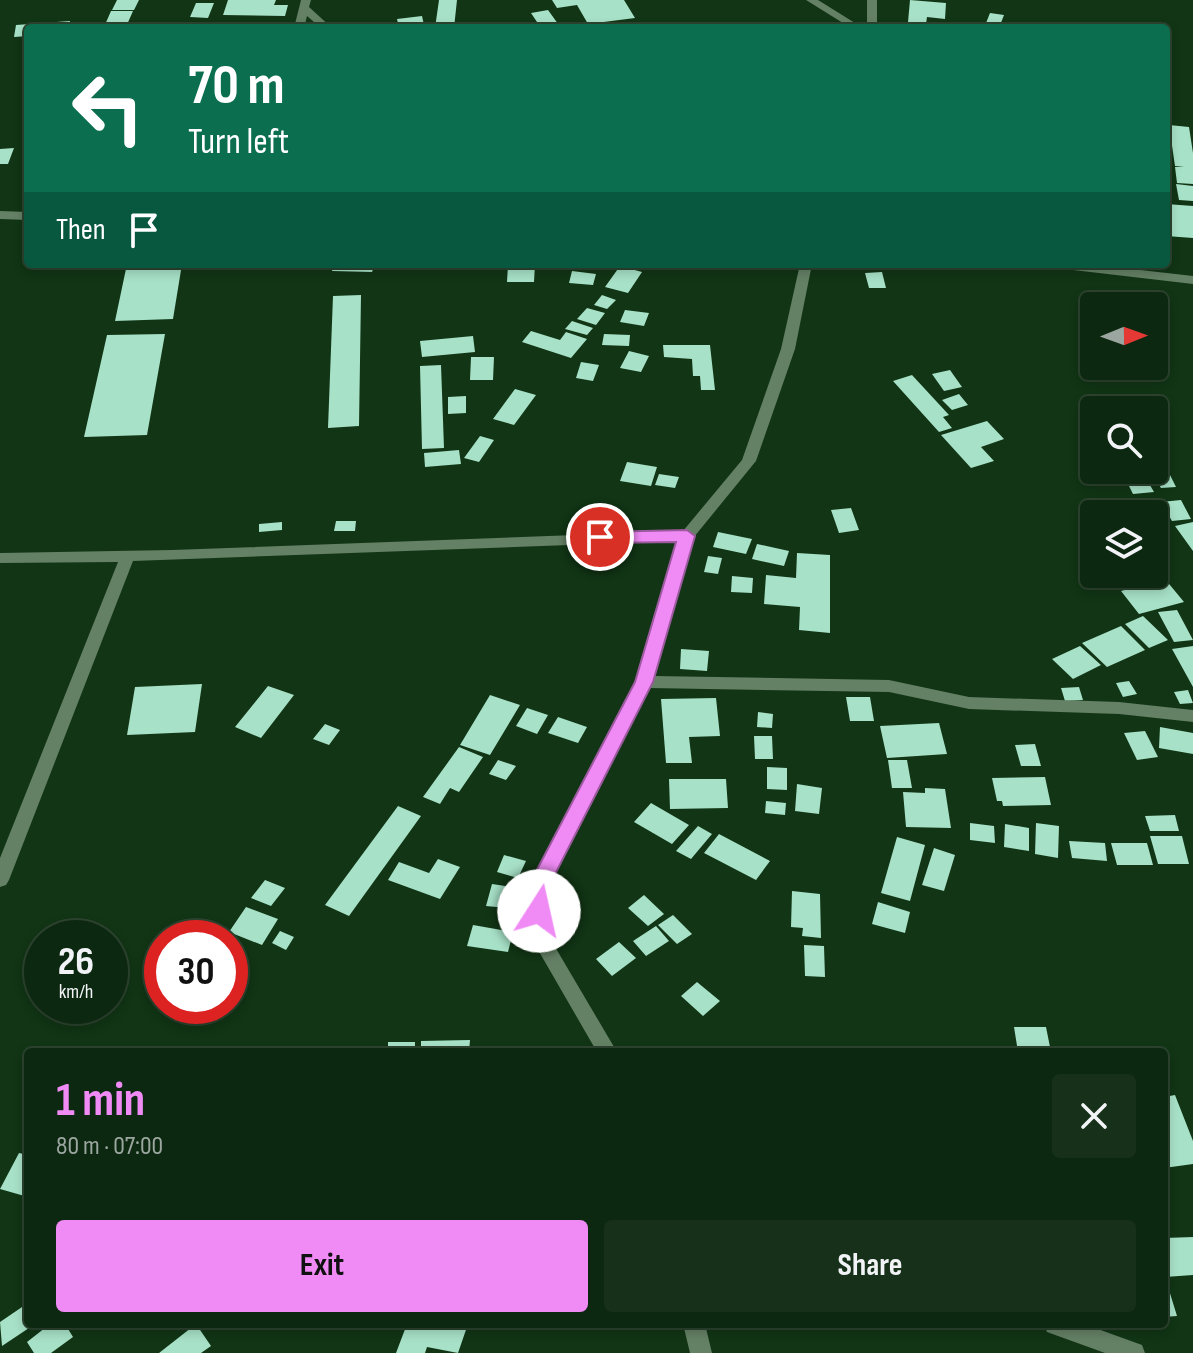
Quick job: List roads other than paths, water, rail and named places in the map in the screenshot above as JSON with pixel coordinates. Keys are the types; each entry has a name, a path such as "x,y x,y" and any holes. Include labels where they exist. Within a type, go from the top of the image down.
{"street":[{"path":"811,0 851,24"},
{"path":"872,0 872,24"},
{"path":"300,24 305,4"},
{"path":"305,4 323,24"},
{"path":"0,215 24,216"},
{"path":"605,1048 539,936 539,885 644,682 687,536 749,461 788,349 805,268"},
{"path":"1090,268 1193,280"},
{"path":"0,558 127,558 542,539 687,536"},
{"path":"0,880 127,558"},
{"path":"644,682 889,686 969,703 1119,708 1193,716"},
{"path":"695,1328 701,1353"},
{"path":"1066,1328 1134,1353"}]}
